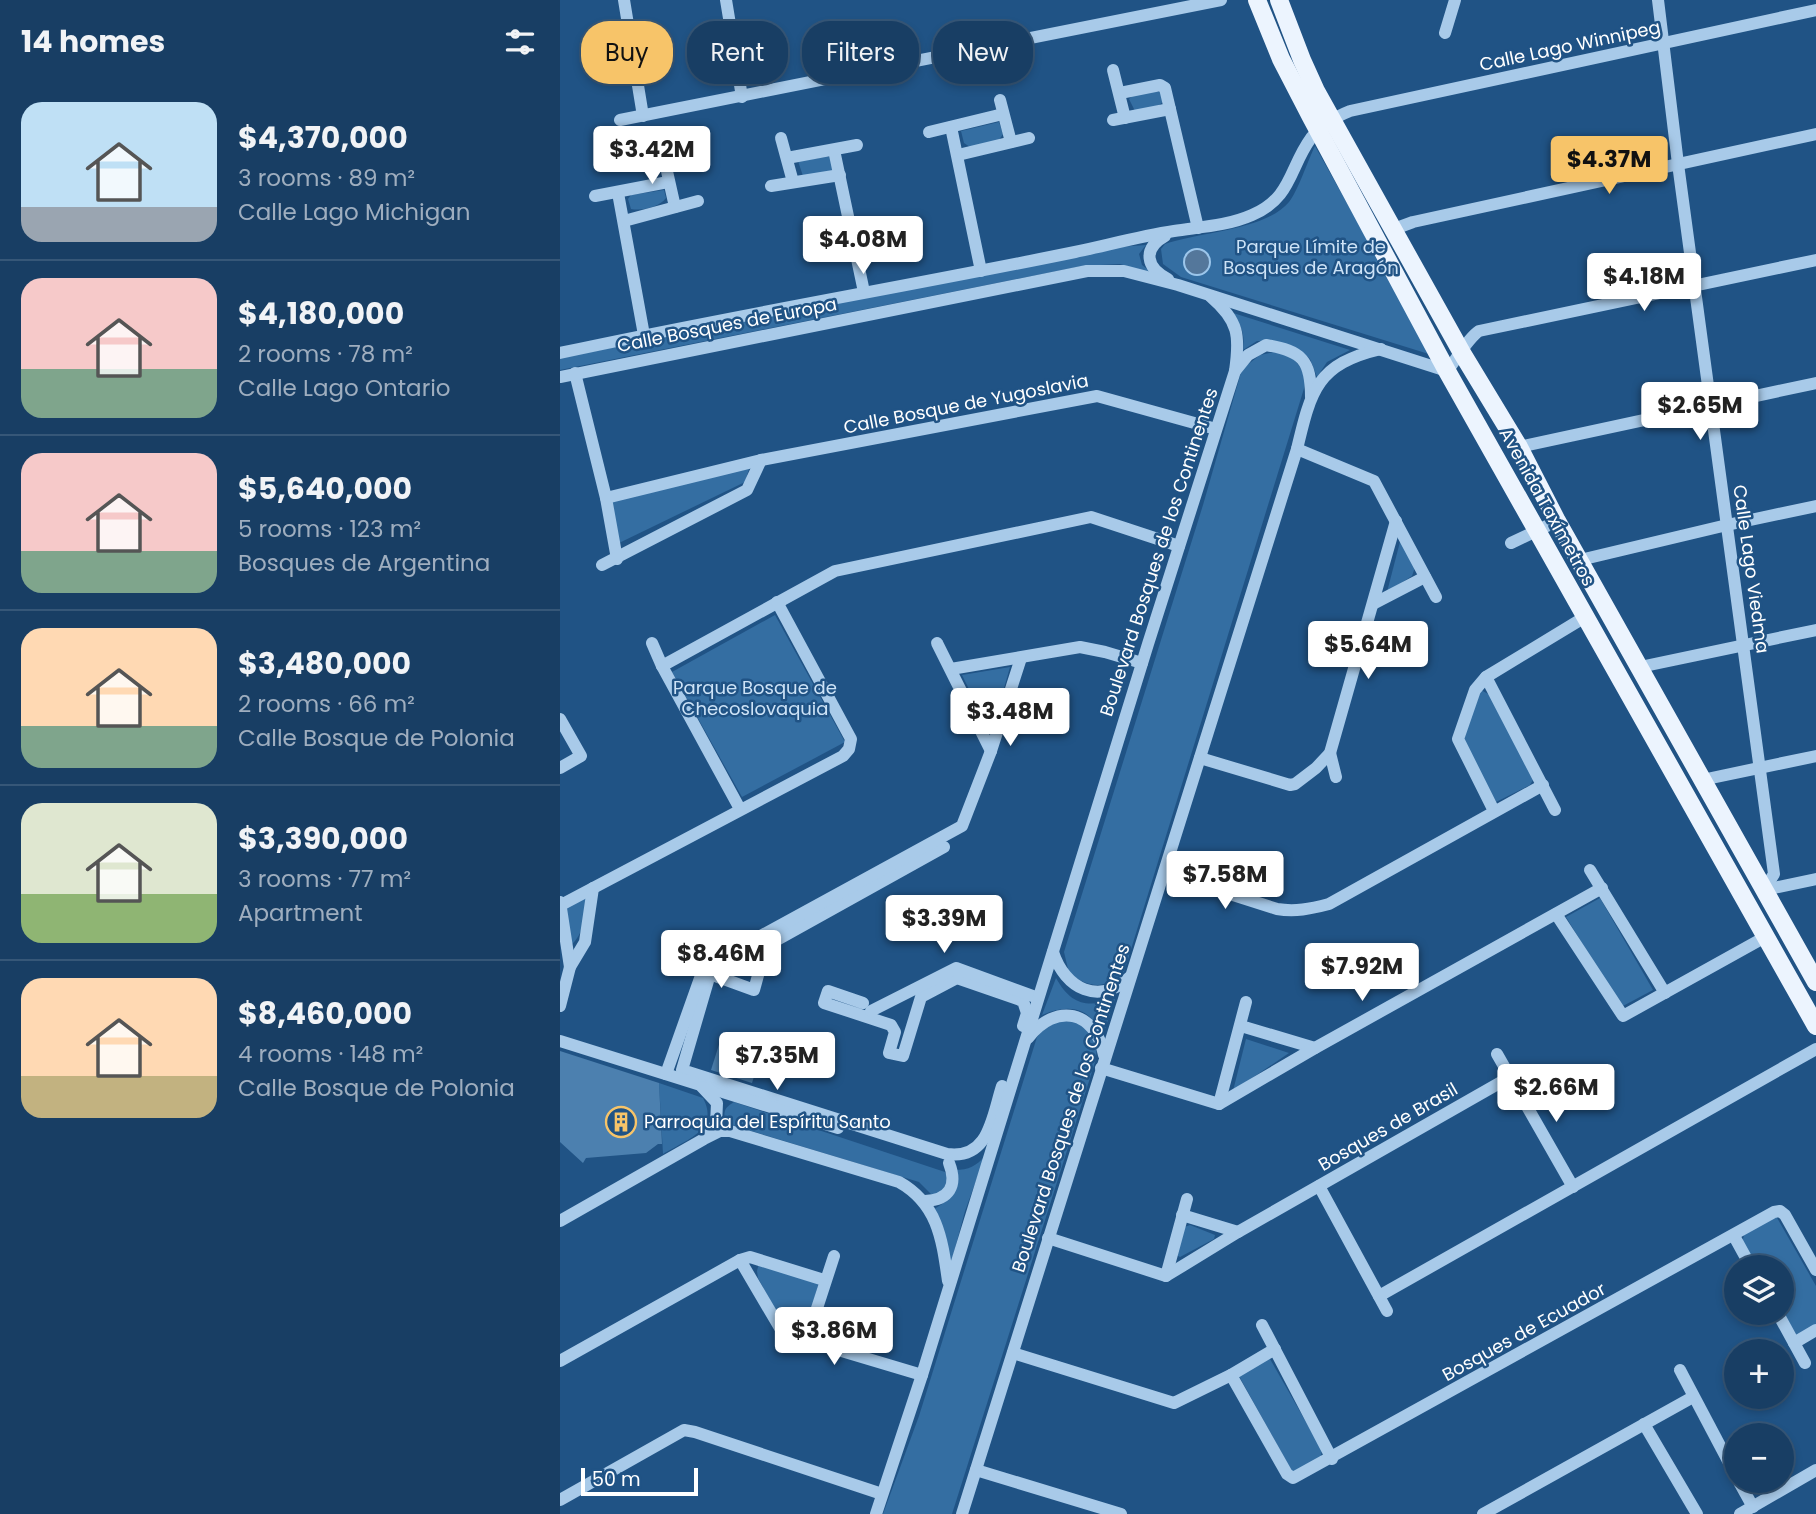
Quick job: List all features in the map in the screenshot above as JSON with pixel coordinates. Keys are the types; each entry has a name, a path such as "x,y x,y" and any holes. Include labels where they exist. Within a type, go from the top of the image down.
{"main road":[{"name":"Avenida Taxímetros","path":"1257,0 1281,59 1447,371 1816,1026"},
{"name":"Avenida Taxímetros","path":"1279,0 1301,60 1462,353 1519,446 1557,521 1816,982"},
{"path":"1658,745 1678,734"}],"street":[{"path":"624,0 643,116"},
{"path":"726,0 741,97"},
{"path":"620,120 1221,0"},
{"path":"1445,33 1455,0"},
{"name":"Calle Lago Viedma","path":"1658,0 1774,874 1764,890"},
{"name":"Calle Lago Winnipeg","path":"1333,118 1350,111 1816,10"},
{"path":"1113,70 1120,93 1119,119 1170,109"},
{"path":"1120,93 1164,86 1198,228"},
{"path":"1000,100 1011,142"},
{"path":"929,132 1003,114"},
{"path":"1318,130 1333,118"},
{"path":"951,127 981,271"},
{"name":"Calle Bosques de Europa","path":"560,353 1172,232 1226,224 1252,215 1280,196 1318,130"},
{"path":"1394,229 1413,222 1816,134"},
{"path":"781,138 793,182"},
{"path":"958,155 1029,138"},
{"path":"787,158 856,145"},
{"path":"834,150 864,292"},
{"path":"664,158 675,207"},
{"path":"771,186 840,175"},
{"path":"595,196 618,194 668,182"},
{"path":"618,194 644,335"},
{"path":"624,221 698,201"},
{"path":"1172,232 1155,242 1150,249 1151,264 1160,275 1178,285"},
{"path":"1447,371 1470,338 1479,331 1816,260"},
{"name":"Calle Bosques de Europa","path":"560,377 1087,271 1124,271 1178,285 1447,371"},
{"name":"Boulevard Bosques de los Continentes","path":"876,1514 922,1375 1235,371 1239,344 1236,326 1213,299 1202,292"},
{"path":"1235,371 1248,355 1266,345 1287,348 1304,362 1311,377 1311,397"},
{"name":"Boulevard Bosques de los Continentes","path":"962,1514 1297,449 1311,397 1328,373 1341,362 1355,355 1381,349"},
{"path":"575,373 606,498 617,559"},
{"path":"1519,446 1816,383"},
{"name":"Calle Bosque de Yugoslavia","path":"606,498 761,460 1097,396 1216,429"},
{"path":"1297,449 1371,479 1436,597"},
{"path":"602,565 747,491 761,460"},
{"path":"1580,560 1816,506"},
{"path":"662,666 835,571 1091,517 1179,546"},
{"path":"1200,758 1290,785 1316,768 1330,753 1396,521"},
{"path":"1511,543 1557,521"},
{"path":"1373,604 1425,577"},
{"path":"570,967 561,904 843,756 849,749 851,739 776,602"},
{"path":"1494,811 1458,739 1475,690 1486,677 1585,617"},
{"path":"1640,667 1816,630"},
{"path":"652,643 740,809"},
{"path":"937,643 991,751"},
{"path":"951,669 1080,647 1142,663"},
{"path":"666,1074 704,967 962,826 991,751 1021,658"},
{"path":"1486,677 1555,810"},
{"path":"560,719 580,756 560,768"},
{"path":"1330,753 1336,777"},
{"path":"1702,779 1816,756"},
{"path":"1164,873 1277,909 1306,910 1329,904 1543,785"},
{"path":"906,1025 828,991 824,1003 891,1025 895,1032 889,1053 902,1056 921,997 957,978 1023,1001 1027,1013 1021,1032 983,1142 972,1152 960,1156 947,1154 682,1070 710,974 754,989 766,946 944,847"},
{"path":"1590,870 1665,993"},
{"path":"1764,890 1816,879"},
{"path":"560,1006 570,967 584,942 593,888"},
{"path":"1219,1104 1602,888"},
{"path":"1556,914 1621,1015 1627,1015 1766,936"},
{"path":"704,967 748,981 759,939"},
{"path":"1053,952 1062,973 1081,988 1107,992 1132,975"},
{"path":"833,999 867,1007 956,968 1038,998"},
{"path":"899,1048 917,987"},
{"path":"1219,1104 1246,1002"},
{"path":"1023,1044 1051,1017 1072,1016 1089,1022 1098,1036 1103,1061 1219,1104"},
{"path":"1241,1026 1315,1048"},
{"path":"560,1041 949,1163 963,1164 974,1159 995,1138"},
{"path":"1379,1296 1816,1049"},
{"path":"1497,1054 1573,1187"},
{"name":"Bosques de Brasil","path":"1166,1276 1238,1231 1510,1077"},
{"path":"699,1084 717,1103 716,1124 704,1139"},
{"path":"560,1221 704,1139 720,1131 730,1131 899,1182 915,1191 925,1201 942,1237 948,1285"},
{"path":"925,1201 936,1201 945,1197 953,1183 949,1163"},
{"name":"Bosques de Brasil","path":"1319,1186 1387,1311"},
{"path":"1048,1238 1166,1276 1186,1199"},
{"name":"Bosques de Ecuador","path":"1231,1375 1289,1476 1295,1478 1774,1212 1785,1215 1816,1270"},
{"path":"1182,1215 1238,1231"},
{"path":"1734,1236 1744,1255"},
{"path":"806,1342 834,1256"},
{"path":"560,1361 740,1260 750,1257 824,1280"},
{"path":"740,1260 783,1332 806,1342 922,1375"},
{"path":"1262,1325 1332,1459"},
{"path":"1805,1363 1794,1343 1816,1330"},
{"path":"1013,1353 1174,1403 1231,1375 1275,1349"},
{"path":"1680,1370 1724,1454"},
{"path":"1483,1514 1693,1397"},
{"path":"1644,1424 1697,1514"},
{"path":"560,1500 684,1430 882,1494"},
{"path":"976,1470 1115,1513"},
{"path":"1740,1514 1816,1470"},
{"path":"1745,1493 1753,1507"}],"green space":[{"path":"1152,91 1162,92 1165,100 1158,106 1135,111 1129,99"},
{"path":"999,122 1003,134 997,143 973,149 964,143 961,131"},
{"name":"Parque Límite de Bosques de Aragón","path":"1315,146 1432,355 1181,277 1163,264 1161,249 1165,244 1231,229 1265,219 1278,211 1292,197"},
{"path":"833,156 836,170 803,176 798,161"},
{"path":"664,190 666,198 659,204 646,209 631,209 628,199 631,195"},
{"path":"1146,245 1139,254 1142,265 1155,275 1120,264 1082,266 560,370 560,358 1118,247"},
{"path":"1230,312 1350,350 1327,362 1317,377 1310,359 1298,349 1270,341 1257,341 1243,350 1242,330"},
{"path":"1274,352 1295,361 1306,382 1124,972 1104,984 1083,982 1069,973 1064,952 1203,505 1242,369 1260,355"},
{"path":"749,469 745,482 619,543 609,493"},
{"path":"1401,538 1415,567 1412,576 1387,592"},
{"name":"Parque Bosque de Checoslovaquia","path":"775,615 845,742 742,797 672,672"},
{"path":"1010,667 991,734 962,675"},
{"path":"1481,690 1490,695 1534,778 1530,785 1496,802 1463,739"},
{"path":"586,898 583,924 579,936 571,945 563,907"},
{"path":"1600,898 1653,990 1621,1007 1566,917"},
{"path":"1056,978 1068,994 1081,1002 1096,1003 1115,999 1102,1038 1092,1020 1079,1010 1062,1009 1042,1015"},
{"path":"1059,1020 1086,1024 1097,1041 1096,1059 952,1514 883,1514 919,1416 1037,1037"},
{"path":"1246,1039 1289,1053 1233,1091"},
{"path":"659,1083 703,1098 707,1109 704,1126 698,1133 663,1154"},
{"path":"734,1102 945,1172 948,1179 942,1192 932,1195 919,1182 732,1125 725,1120 724,1114 727,1107"},
{"path":"985,1156 965,1211 949,1271 934,1209 945,1202 956,1188 955,1170 972,1167"},
{"path":"1776,1216 1816,1286 1816,1328 1798,1338 1791,1325 1794,1325 1794,1255 1749,1255 1742,1243 1744,1235"},
{"path":"1190,1225 1215,1235 1214,1239 1180,1257 1175,1254 1182,1228"},
{"path":"759,1263 817,1281 818,1286 805,1329 799,1333 785,1327 758,1278"},
{"path":"1263,1359 1270,1359 1322,1450 1320,1461 1296,1474 1291,1470 1239,1376"}],"shaded area":[{"path":"1197,249 1206,253 1210,262 1206,271 1197,275 1188,271 1184,262 1188,253"}],"building":[{"path":"723,1032 764,1045 752,1083 711,1070"},
{"name":"Parroquia del Espíritu Santo","path":"560,1051 659,1083 662,1144 646,1153 586,1158 583,1163 560,1142"}],"place":[{"name":"Parroquia del Espíritu Santo","path":"621,1122"}]}
